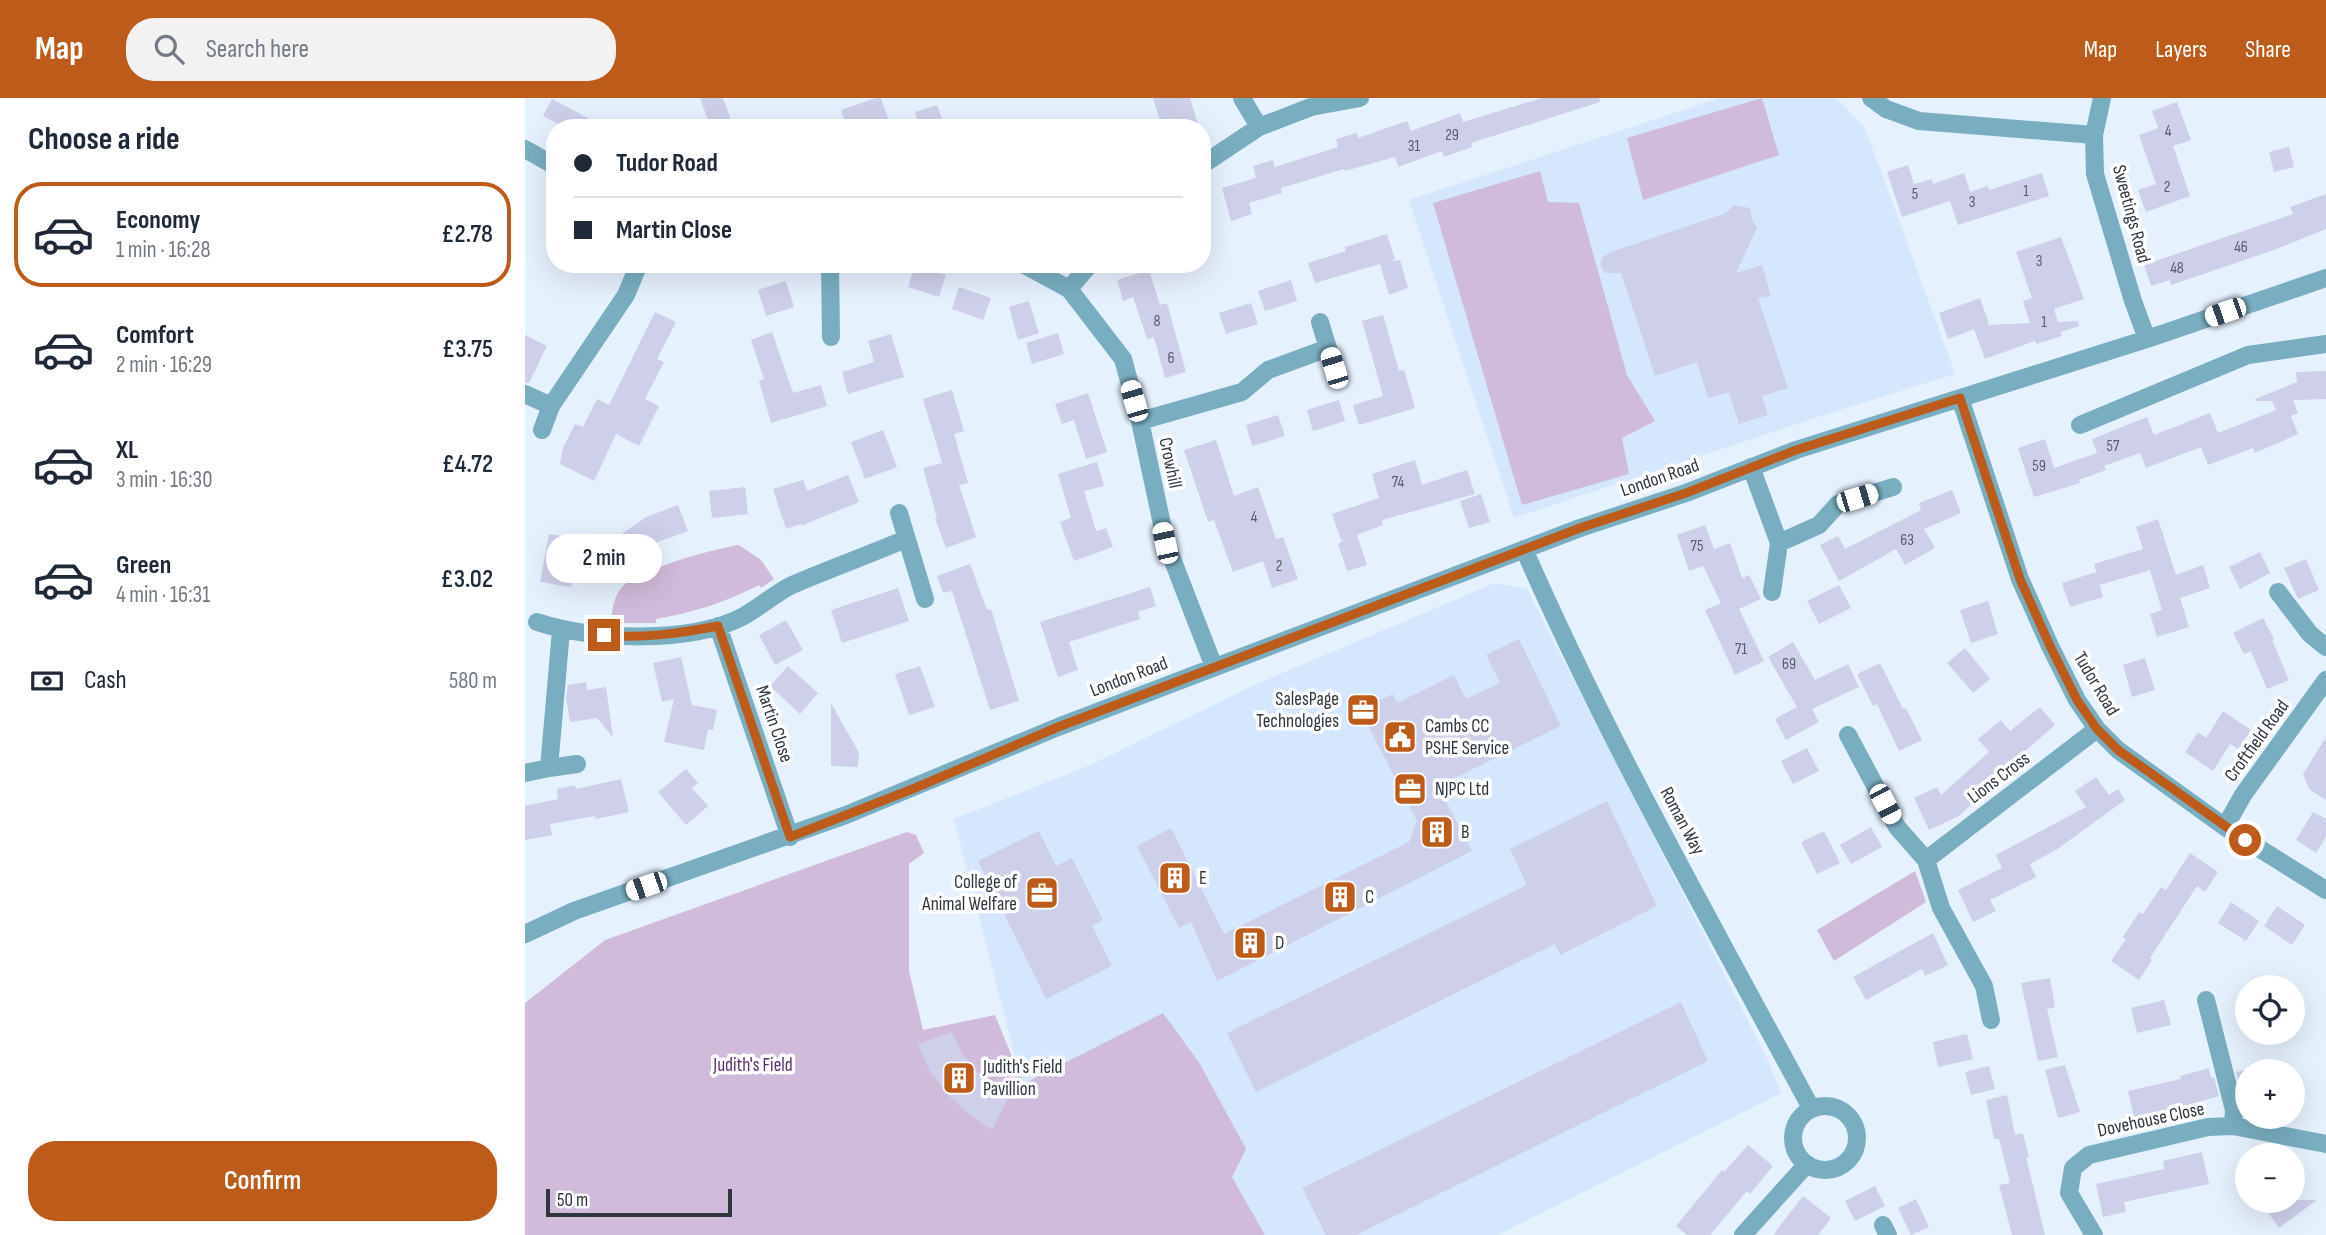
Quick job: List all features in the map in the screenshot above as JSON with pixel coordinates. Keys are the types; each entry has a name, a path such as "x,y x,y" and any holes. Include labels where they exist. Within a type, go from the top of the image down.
{"street":[{"path":"1242,98 1259,127"},
{"path":"1211,159 1259,127 1311,107 1360,98"},
{"path":"1871,98 1886,110 1919,121 2094,135"},
{"name":"Sweetings Road","path":"2102,98 2094,135 2095,174 2147,339"},
{"path":"525,149 546,161"},
{"path":"543,430 551,406 626,295 635,273"},
{"path":"830,273 831,337"},
{"name":"Crowhill","path":"1040,273 1069,289 1123,359 1140,421 1165,543 1214,667"},
{"path":"1069,289 1082,273"},
{"name":"London Road","path":"525,934 574,911 790,837 915,788 1058,727 1580,528 1686,493 1820,442 2147,339 2326,278"},
{"path":"1320,322 1334,368"},
{"path":"2080,425 2248,355 2326,344"},
{"path":"1140,421 1242,392 1268,370 1328,348"},
{"path":"525,394 551,406"},
{"name":"Tudor Road","path":"1960,398 2020,579 2072,689 2097,729 2118,750 2225,827 2326,890"},
{"path":"1751,467 1779,543 1772,592"},
{"path":"1779,543 1819,525 1838,504 1893,487"},
{"path":"899,513 925,599"},
{"path":"537,622 561,630 621,637 683,633 718,626 741,617 789,587 906,540"},
{"name":"Roman Way","path":"1524,549 1616,741 1811,1108"},
{"path":"2279,592 2310,634 2326,647"},
{"name":"Martin Close","path":"718,626 790,837"},
{"path":"549,768 561,630"},
{"name":"Croftfield Road","path":"2225,827 2243,796 2326,680"},
{"name":"Lions Cross","path":"1926,860 2097,729"},
{"path":"1848,735 1897,827 1926,860 1941,908 1984,986 1990,1020"},
{"path":"525,773 577,764"},
{"name":"Dovehouse Close","path":"2206,1000 2234,1110 2233,1126"},
{"path":"1830,1105 1842,1110 1854,1124 1857,1142 1847,1161 1836,1168 1817,1169 1799,1157 1793,1137 1794,1127 1801,1116 1811,1108 1830,1105"},
{"name":"Dovehouse Close","path":"2094,1235 2069,1194 2073,1168 2089,1154 2207,1127 2233,1126 2326,1144"},
{"path":"1744,1235 1807,1164"}],"shaded area":[{"path":"1720,98 1836,98 1865,128 1956,376 1821,416 1514,518 1409,200"},
{"path":"1495,583 1527,589 1767,1058 1781,1093 1497,1235 1265,1235 1145,1023 1022,1084 954,819 1088,766 1259,683"}],"green space":[{"path":"1762,98 1779,155 1643,200 1627,138"},
{"path":"1540,171 1548,202 1579,203 1627,375 1655,421 1622,438 1629,474 1522,505 1433,203"},
{"path":"739,545 761,560 774,579 761,588 759,585 709,606 656,619 656,623 611,623 617,595 630,580 678,561"},
{"name":"Judith's Field","path":"907,832 916,835 924,853 909,864 909,971 923,1030 995,1015 1023,1084 1163,1013 1200,1064 1246,1149 1232,1177 1265,1235 525,1235 525,1003 605,940"},
{"path":"1915,871 1926,902 1834,961 1817,930"}],"building":[{"path":"700,98 723,98 731,119 708,119"},
{"path":"881,98 888,119 844,119 841,110"},
{"path":"1153,98 1190,98 1196,119 1159,119"},
{"path":"1542,98 1599,98 1600,102 1471,143 1472,147 1444,157 1442,151 1398,167 1395,157 1281,188 1282,193 1249,203 1252,214 1231,221 1222,188 1256,178 1253,166 1273,160 1275,167 1338,147 1336,139 1357,133 1358,138 1407,121 1411,131 1460,113 1463,122"},
{"path":"552,99 590,119 549,119 543,116"},
{"path":"2177,102 2191,140 2173,146 2190,196 2146,212 2138,190 2156,184 2139,135 2158,128 2152,111"},
{"path":"937,105 942,119 917,119 915,112"},
{"path":"2289,147 2294,167 2274,172 2269,152"},
{"path":"1908,165 1914,184 1932,179 1933,184 1964,173 1970,192 1988,186 1989,190 2042,173 2049,196 1958,225 1950,201 1902,217 1887,172"},
{"path":"2326,194 2326,229 2171,285 2170,280 2151,286 2144,265 2293,214 2290,207"},
{"path":"1734,205 1750,208 1757,228 1736,273 1762,265 1771,296 1758,298 1788,388 1762,396 1768,415 1739,424 1729,392 1708,398 1697,362 1655,376 1621,273 1605,273 1600,264 1603,257 1611,252 1726,213"},
{"path":"1387,234 1395,259 1390,261 1400,260 1408,288 1389,295 1380,264 1315,283 1308,263 1346,251 1345,247"},
{"path":"2061,237 2084,299 2054,309 2058,322 2078,321 2079,326 2061,332 2062,336 2036,344 2035,341 1985,359 1974,329 1948,339 1939,313 1980,298 1989,324 1987,325 2030,323 2023,301 2032,298 2016,252"},
{"path":"912,273 946,275 939,297 908,287"},
{"path":"1139,273 1150,273 1160,305 1167,303 1186,372 1165,378 1154,337 1147,339 1133,297 1123,301 1117,280"},
{"path":"1291,280 1297,301 1265,311 1258,291"},
{"path":"786,281 794,307 766,316 758,290"},
{"path":"959,287 991,298 983,320 952,309"},
{"path":"1029,301 1039,333 1018,340 1009,307"},
{"path":"1251,303 1258,324 1226,334 1219,313"},
{"path":"655,312 676,322 657,359 664,362 645,399 659,406 639,446 616,434 594,481 560,464 563,448 575,424 583,427 597,399 609,405"},
{"path":"1383,315 1399,371 1404,370 1415,408 1359,425 1353,405 1383,396 1362,321"},
{"path":"772,332 793,393 821,385 827,406 771,423 759,381 764,379 751,340"},
{"path":"1058,333 1064,354 1032,364 1026,343"},
{"path":"891,334 904,377 848,394 842,372 874,362 868,341"},
{"path":"525,335 547,346 529,383 525,383"},
{"path":"2326,371 2326,399 2293,400 2298,413 2291,416 2298,434 2255,453 2253,448 2208,465 2201,447 2146,468 2140,453 2104,466 2106,470 2079,480 2080,483 2034,497 2018,448 2045,439 2054,468 2097,453 2092,439 2147,417 2154,435 2210,413 2218,433 2276,410 2272,401 2255,399 2297,382 2296,372"},
{"path":"952,390 964,431 954,434 968,483 959,485 976,537 946,548 935,518 923,468 942,463 923,399"},
{"path":"1088,393 1107,452 1086,459 1074,420 1062,424 1055,404"},
{"path":"1339,400 1345,421 1313,431 1307,410"},
{"path":"1278,415 1285,436 1252,446 1246,425"},
{"path":"883,430 897,467 865,479 851,442"},
{"path":"1216,440 1234,496 1258,487 1276,539 1283,537 1298,579 1272,588 1263,561 1233,572 1214,520 1208,522 1184,450"},
{"path":"1415,460 1422,485 1467,470 1475,494 1382,520 1383,525 1357,535 1367,565 1347,571 1338,544 1345,539 1341,540 1332,514 1379,498 1372,474"},
{"path":"1097,462 1104,486 1084,491 1096,531 1106,528 1113,547 1074,561 1060,522 1071,518 1058,474"},
{"path":"848,475 859,502 801,526 786,529 773,489 803,480 807,491"},
{"path":"745,487 748,514 712,518 709,491"},
{"path":"1952,490 1961,513 1924,529 1935,548 1905,565 1896,549 1839,581 1820,545 1838,536 1845,549 1921,510 1919,503"},
{"path":"1481,494 1490,522 1469,528 1460,501"},
{"path":"678,505 688,531 647,546 623,563 627,569 611,579 608,574 601,579 587,558 646,517"},
{"path":"2158,519 2176,575 2203,565 2210,588 2180,598 2189,627 2157,637 2150,614 2162,610 2150,570 2100,585 2094,564 2143,549 2136,527"},
{"path":"1705,525 1714,549 1730,543 1742,578 1749,575 1761,599 1739,609 1764,661 1735,675 1705,610 1721,603 1703,566 1689,571 1677,535"},
{"path":"549,534 567,537 565,549 578,551 571,587 540,582"},
{"path":"2260,552 2270,573 2240,589 2229,567"},
{"path":"2306,559 2319,590 2298,599 2284,568"},
{"path":"970,564 987,610 991,609 1019,701 990,710 952,591 943,593 937,576"},
{"path":"2096,572 2103,597 2070,607 2062,583"},
{"path":"1839,585 1851,608 1819,624 1807,601"},
{"path":"1150,587 1156,606 1138,612 1140,619 1069,642 1078,670 1058,677 1040,622"},
{"path":"898,588 909,621 842,643 831,610"},
{"path":"1988,601 1998,634 1971,643 1960,610"},
{"path":"2263,618 2289,680 2267,689 2251,651 2244,654 2233,633"},
{"path":"786,620 803,650 775,665 759,635"},
{"path":"1519,639 1561,726 1438,786 1472,851 1217,981 1191,922 1179,928 1137,846 1171,828 1224,934 1409,842 1417,821 1360,710 1393,694 1397,703 1454,675 1466,699 1500,683 1486,655"},
{"path":"1793,642 1815,680 1848,664 1859,687 1812,709 1819,722 1786,740 1775,719 1797,707 1768,657"},
{"path":"1965,648 1990,679 1973,693 1947,663"},
{"path":"681,657 692,705 717,710 713,730 708,729 704,750 664,742 674,699 662,702 653,663"},
{"path":"2145,658 2155,690 2132,697 2123,665"},
{"path":"1880,663 1922,740 1899,751 1877,704 1873,706 1857,674"},
{"path":"788,666 818,693 800,714 770,686"},
{"path":"920,666 935,707 909,715 895,674"},
{"path":"586,682 587,690 606,687 613,737 597,718 570,722 566,698 568,685"},
{"path":"831,703 859,753 858,767 831,766"},
{"path":"2040,707 2055,725 1995,777 1997,780 1959,816 1929,830 1914,798 1937,787 1941,795 1989,752 1978,739 2001,720 2010,731"},
{"path":"2223,711 2251,730 2238,749 2230,744 2213,771 2185,752 2198,732 2206,738"},
{"path":"2326,737 2326,800 2309,789 2303,774"},
{"path":"1807,748 1819,771 1793,784 1781,761"},
{"path":"686,769 698,783 692,788 708,806 686,825 658,792"},
{"path":"2096,777 2109,795 2118,789 2125,800 2056,850 2030,864 2036,877 1990,900 1996,911 1973,922 1958,890 2002,868 1996,855 2086,807 2075,791"},
{"path":"621,779 629,812 550,824 552,835 525,840 525,806 558,799 557,789 575,785 576,789"},
{"path":"1607,801 1657,906 1560,955 1555,944 1256,1092 1227,1033 1527,885 1510,849"},
{"path":"2313,812 2326,819 2326,837 2316,853 2296,840"},
{"path":"1871,827 1882,847 1851,864 1840,845"},
{"name":"College of Animal Welfare","path":"1039,831 1056,866 1072,858 1103,920 1092,926 1112,966 1046,999 978,861"},
{"path":"1824,831 1840,863 1817,874 1801,842"},
{"path":"2190,853 2218,872 2205,892 2197,886 2150,958 2152,960 2139,980 2111,961 2126,939 2123,937 2139,912 2143,914 2161,887 2166,890"},
{"path":"2231,902 2259,921 2246,941 2218,923"},
{"path":"2277,906 2305,925 2292,945 2264,926"},
{"path":"1933,933 1948,965 1925,976 1922,969 1866,1000 1853,977"},
{"path":"2050,978 2055,1007 2047,1009 2058,1057 2038,1061 2021,983"},
{"path":"2164,1000 2171,1025 2137,1033 2131,1008"},
{"path":"1681,1002 1708,1061 1356,1235 1326,1235 1302,1188"},
{"name":"Judith's Field Pavillion","path":"952,1032 962,1053 977,1072 1008,1098 992,1130 967,1113 947,1094 929,1070 918,1044"},
{"path":"1967,1034 1973,1059 1938,1067 1933,1042"},
{"path":"2065,1065 2080,1112 2058,1118 2045,1070"},
{"path":"1989,1066 1995,1089 1971,1095 1965,1072"},
{"path":"2209,1068 2219,1096 2174,1109 2175,1113 2135,1122 2128,1091 2181,1079 2180,1076"},
{"path":"2007,1095 2015,1135 2023,1133 2029,1157 2026,1157 2045,1235 2012,1235 1999,1185 2010,1183 1999,1139 1994,1139 1986,1100"},
{"path":"1748,1145 1773,1166 1750,1194 1747,1191 1710,1235 1687,1235 1676,1226 1722,1170 1724,1172"},
{"path":"2202,1152 2209,1184 2124,1202 2126,1212 2103,1217 2096,1184 2164,1169 2163,1161"},
{"path":"1875,1186 1885,1206 1855,1221 1845,1201"},
{"path":"1803,1196 1831,1218 1818,1235 1773,1235"},
{"path":"1916,1199 1929,1227 1911,1235 1898,1208"},
{"path":"2305,1200 2317,1200 2305,1209"},
{"path":"2268,1213 2299,1213 2279,1228"}],"place":[{"name":"SalesPage Technologies","path":"1363,710"},
{"name":"Cambs CC PSHE Service","path":"1400,737"},
{"name":"NJPC Ltd","path":"1410,789"},
{"name":"B","path":"1437,832"},
{"name":"E","path":"1175,878"},
{"name":"College of Animal Welfare","path":"1042,893"},
{"name":"C","path":"1340,897"},
{"name":"D","path":"1250,943"},
{"name":"Judith's Field Pavillion","path":"959,1078"}],"route":[{"path":"604,635 621,637 683,633 718,626 790,837 915,788 1058,727 1580,528 1686,493 1796,450 1960,398 2020,579 2077,700 2097,729 2118,750 2245,840"}]}
